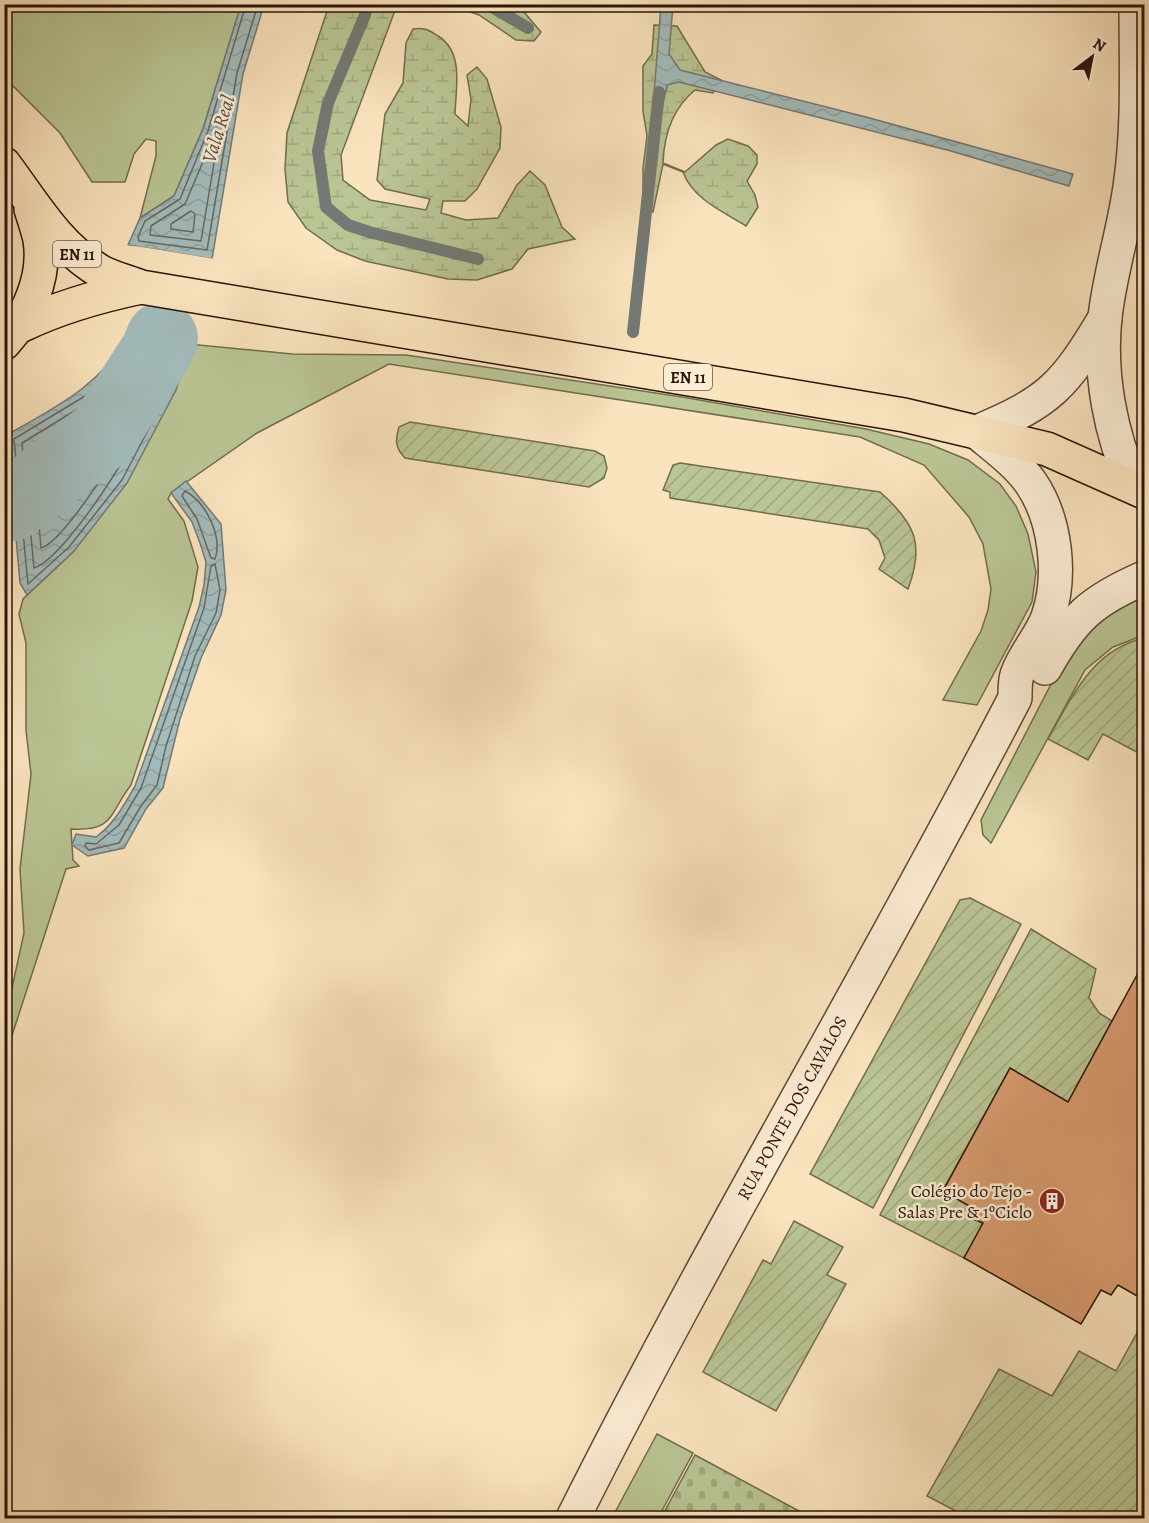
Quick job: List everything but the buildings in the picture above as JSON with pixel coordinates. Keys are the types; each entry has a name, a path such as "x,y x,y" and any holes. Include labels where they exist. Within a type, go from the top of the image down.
{"main road":[{"name":"EN 11","path":"4,164 48,227 71,249 102,272 141,287 904,415 1047,449 1139,489"},
{"name":"EN 11","path":"12,335 37,286 40,242 29,200"},
{"name":"EN 11","path":"12,335 55,309 94,297 141,287"}],"street":[{"path":"1136,4 1137,116 1130,186 1105,318 1105,375 1110,417 1126,468 1139,489"},
{"path":"1015,698 1017,675 1049,611 1054,596 1055,557 1049,526 1031,484 1016,466 977,432 1028,409 1057,388 1078,362 1105,318"},
{"path":"1015,698 1035,686 1065,633 1078,617 1111,592 1144,578"},
{"name":"RUA PONTE DOS CAVALOS","path":"573,1518 641,1381 938,846 1015,698"}],"green space":[{"path":"5,5 241,5 203,129 174,196 140,218 156,156 156,141 146,139 134,154 125,182 92,182 60,133 14,87 5,83"},
{"path":"329,5 397,5 341,155 343,180 370,200 426,210 430,199 385,189 377,180 385,114 403,83 406,43 413,29 423,29 438,36 452,51 457,71 455,114 468,126 471,99 467,75 477,67 487,79 501,127 500,148 477,189 465,201 443,201 441,213 466,220 498,218 517,185 530,171 545,185 562,227 575,239 528,249 512,269 477,280 448,279 365,261 337,250 306,228 288,202 285,169 287,133"},
{"path":"451,5 518,5 541,32 534,41 516,40 479,15"},
{"path":"654,25 677,26 705,72 721,80 713,93 695,90 681,105 668,132 663,163 685,172 716,145 728,139 748,146 757,155 757,164 747,181 755,195 758,207 746,226 701,197 683,172 663,164 653,212 643,202 643,168 647,136 643,111 643,66 652,54"},
{"path":"188,344 292,354 406,355 682,397 866,429 929,444 968,460 1000,484 1016,506 1028,534 1036,572 1032,602 977,705 943,700 981,631 988,610 991,589 983,544 969,517 924,465 860,437 389,364 257,433 171,493 168,499 184,521 198,567 192,601 131,785 114,813 103,824 85,829 71,829 73,860 79,866 66,869 6,1054 5,1020 24,933 20,869 31,774 26,730 26,643 19,614 23,599 74,551 176,390"},
{"path":"410,422 595,451 604,456 607,468 604,478 589,487 405,458 398,447 397,436 399,427"},
{"path":"680,463 880,492 902,514 913,535 916,559 908,589 879,569 885,558 879,540 868,529 670,498 670,492 663,490 673,465"},
{"path":"1144,596 1144,635 1113,647 1085,670 991,843 983,835 981,820 1066,655 1095,624 1132,600"},
{"path":"1144,638 1144,756 1103,734 1088,760 1048,739 1075,692 1097,664 1126,644"},
{"path":"970,898 1021,924 873,1208 810,1174 960,900"},
{"path":"1031,929 1096,969 1089,998 1099,1013 1112,1021 1068,1102 1010,1068 943,1190 978,1211 973,1219 983,1223 964,1258 880,1215"},
{"path":"794,1221 843,1247 827,1275 846,1284 776,1411 703,1372 763,1260 771,1264"},
{"path":"1144,1320 1144,1518 969,1518 927,1496 999,1369 1052,1396 1079,1351 1116,1371"},
{"path":"657,1434 693,1453 658,1518 612,1518"},
{"path":"695,1455 812,1518 661,1518"}],"water":[{"path":"241,5 264,5 243,74 212,259 128,245 140,218 174,196 203,129"},
{"path":"661,5 673,5 669,54 680,70 866,117 1073,174 1069,186 951,151 679,82 667,85 660,118 654,94"},
{"path":"131,334 188,344 176,390 127,483 74,551 27,595 20,583 7,435 60,404 91,381 105,368"},
{"path":"186,481 221,524 226,590 221,615 201,658 180,719 163,788 146,809 124,848 88,856 72,845 76,834 96,837 103,832 118,814 135,786 199,607 206,562 192,522 171,493"}],"pier":[{"path":"125,245 215,259 211,262 127,248"}],"waterway":[{"path":"366,4 365,15 328,103 318,151 326,207 348,225 478,259"},
{"path":"487,4 528,28"},
{"path":"633,332 659,92"},
{"name":"Vala Real","path":"12,505 103,434 156,352 162,338"}],"place":[{"name":"Colégio do Tejo - Salas Pre & 1ºCiclo","path":"1052,1201"}]}
